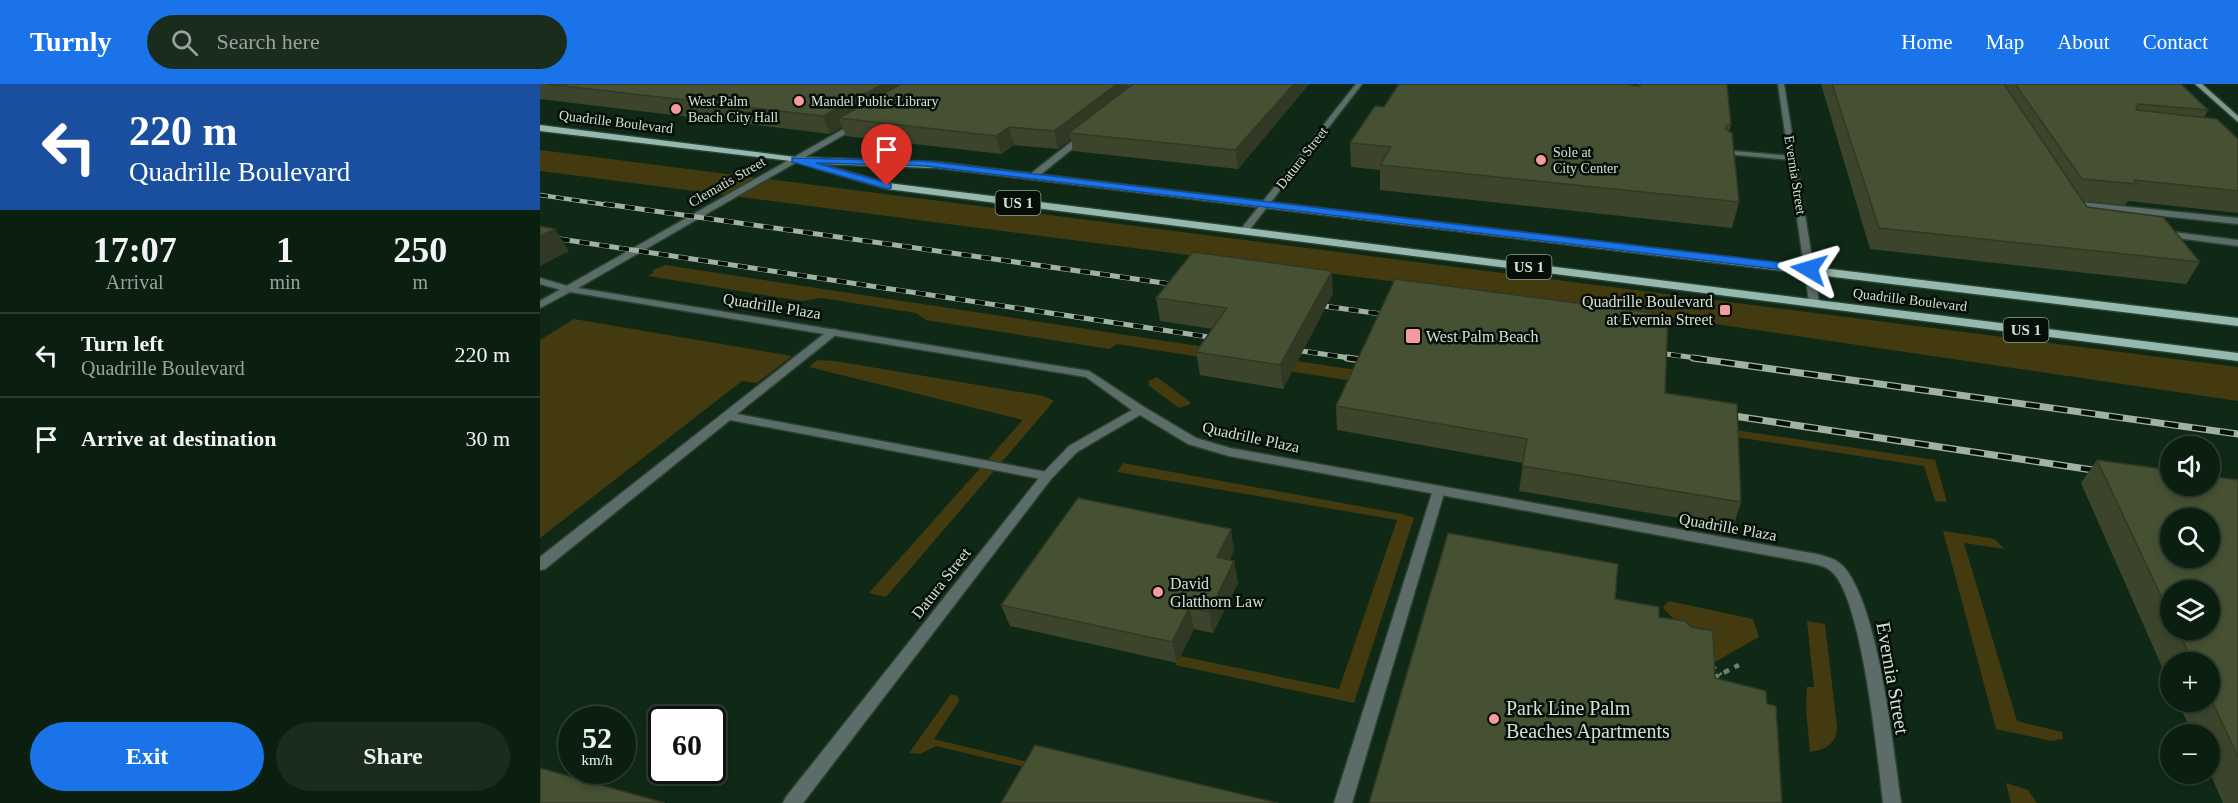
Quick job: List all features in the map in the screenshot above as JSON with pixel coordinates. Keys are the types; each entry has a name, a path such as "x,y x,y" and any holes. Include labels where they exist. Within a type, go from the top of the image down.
{"main road":[{"name":"Quadrille Boulevard","path":"540,128 795,160 925,164 2238,322"},
{"name":"Quadrille Boulevard","path":"795,160 887,186 2238,357"}],"street":[{"name":"Datura Street","path":"1244,231 1359,84"},
{"name":"Evernia Street","path":"1781,84 1814,302"},
{"path":"2198,84 2238,120"},
{"name":"Clematis Street","path":"540,305 861,122"},
{"path":"1032,177 1086,134"},
{"path":"1725,152 1792,158"},
{"path":"2060,194 2069,207 2238,221"},
{"path":"2159,234 2238,243"},
{"name":"Quadrille Plaza","path":"540,281 568,289 1089,374 1140,410 1192,441 1228,452 1781,554 1835,566"},
{"path":"540,565 834,332"},
{"name":"Datura Street","path":"792,803 1047,476 1073,449 1140,410"},
{"path":"728,416 1047,476"},
{"path":"1343,803 1439,490"},
{"name":"Evernia Street","path":"1835,566 1844,573 1851,585 1867,642 1892,803"}],"path":[{"path":"1708,662 1721,675"},
{"path":"1704,676 1716,679 1739,665"}],"shaded area":[{"path":"540,150 2238,367 2238,401 1675,318 540,171"},
{"path":"665,265 1363,371 1359,382 1117,344 1109,349 926,320 916,313 822,298 801,301 648,276 654,272 651,271"},
{"path":"574,319 792,356 757,383 742,381 540,538 540,340"},
{"path":"817,360 835,361 1044,396 1054,401 886,597 869,593 1023,420 809,367"},
{"path":"1157,377 1191,404 1179,408 1148,385 1149,381"},
{"path":"1729,429 1935,460 1947,502 1935,501 1924,466 1729,436"},
{"path":"1123,463 1414,518 1354,703 1175,665 1180,656 1339,689 1397,520 1117,472"},
{"path":"1943,531 1990,538 1996,540 2004,549 1964,543 2017,721 2062,732 2063,739 2051,741 1996,729"},
{"path":"1669,601 1753,619 1759,637 1715,662 1665,610 1663,607"},
{"path":"1807,621 1825,624 1837,727 1835,738 1829,745 1821,750 1810,752 1806,710 1807,687 1814,687"},
{"path":"951,694 958,696 959,701 934,739 1044,766 1041,771 936,746 920,754 909,753"},
{"path":"2006,783 2028,790 2037,803 2011,803"}],"building":[{"path":"547,84 883,84 823,116"},
{"path":"901,84 1117,84 1054,131 1009,127 996,136 839,118"},
{"path":"1133,84 1294,84 1235,150 1069,133"},
{"name":"Sole at City Center","path":"1399,84 1624,84 1640,86 1640,84 1727,84 1731,125 1727,125 1725,129 1732,133 1739,202 1380,165 1391,147 1350,143 1375,106 1384,107"},
{"path":"1832,84 2004,84 2087,207 2163,217 2200,262 1879,228"},
{"path":"2015,84 2181,84 2208,110 2139,104 2136,107 2137,110 2217,119 2238,139 2238,191 2134,180 2137,184 2082,179"},
{"path":"540,226 555,229 540,236"},
{"path":"1193,252 1332,271 1280,365 1196,352 1227,308 1156,298"},
{"path":"1395,279 1668,315 1665,393 1737,404 1741,502 1522,466 1527,439 1336,406"},
{"path":"2097,460 2160,469 2160,496 2220,496 2220,477 2238,480 2238,757 2217,712 2220,712 2220,652 2188,652 2183,640 2220,640 2220,580 2160,580 2160,594"},
{"name":"David Glatthorn Law","path":"1078,498 1231,529 1217,557 1234,561 1209,612 1189,608 1172,642 1001,605"},
{"path":"1448,533 1618,564 1615,599 1659,607 1659,617 1685,621 1691,627 1713,631 1715,678 1766,691 1767,704 1776,706 1782,803 1369,803"},
{"path":"1035,745 1278,803 1001,803"},
{"path":"540,768 558,773 558,784 597,784 665,803 540,803"}],"railway":[{"path":"540,195 615,206"},
{"path":"605,204 1185,286"},
{"path":"540,236 1222,339"},
{"path":"1309,304 1396,316"},
{"path":"1288,349 1357,359"},
{"path":"1651,352 1704,359"},
{"path":"1347,358 1374,362"},
{"path":"1693,358 2238,434"},
{"path":"1721,414 2106,472"}],"place":[{"name":"Mandel Public Library","path":"799,101"},
{"name":"West Palm Beach City Hall","path":"676,109"},
{"name":"Sole at City Center","path":"1541,160"},
{"name":"Quadrille Boulevard at Evernia Street","path":"1725,310"},
{"name":"West Palm Beach","path":"1413,336"},
{"name":"David Glatthorn Law","path":"1158,592"},
{"name":"Park Line Palm Beaches Apartments","path":"1494,719"}],"route":[{"path":"887,186 795,160 925,164 1809,269"}]}
